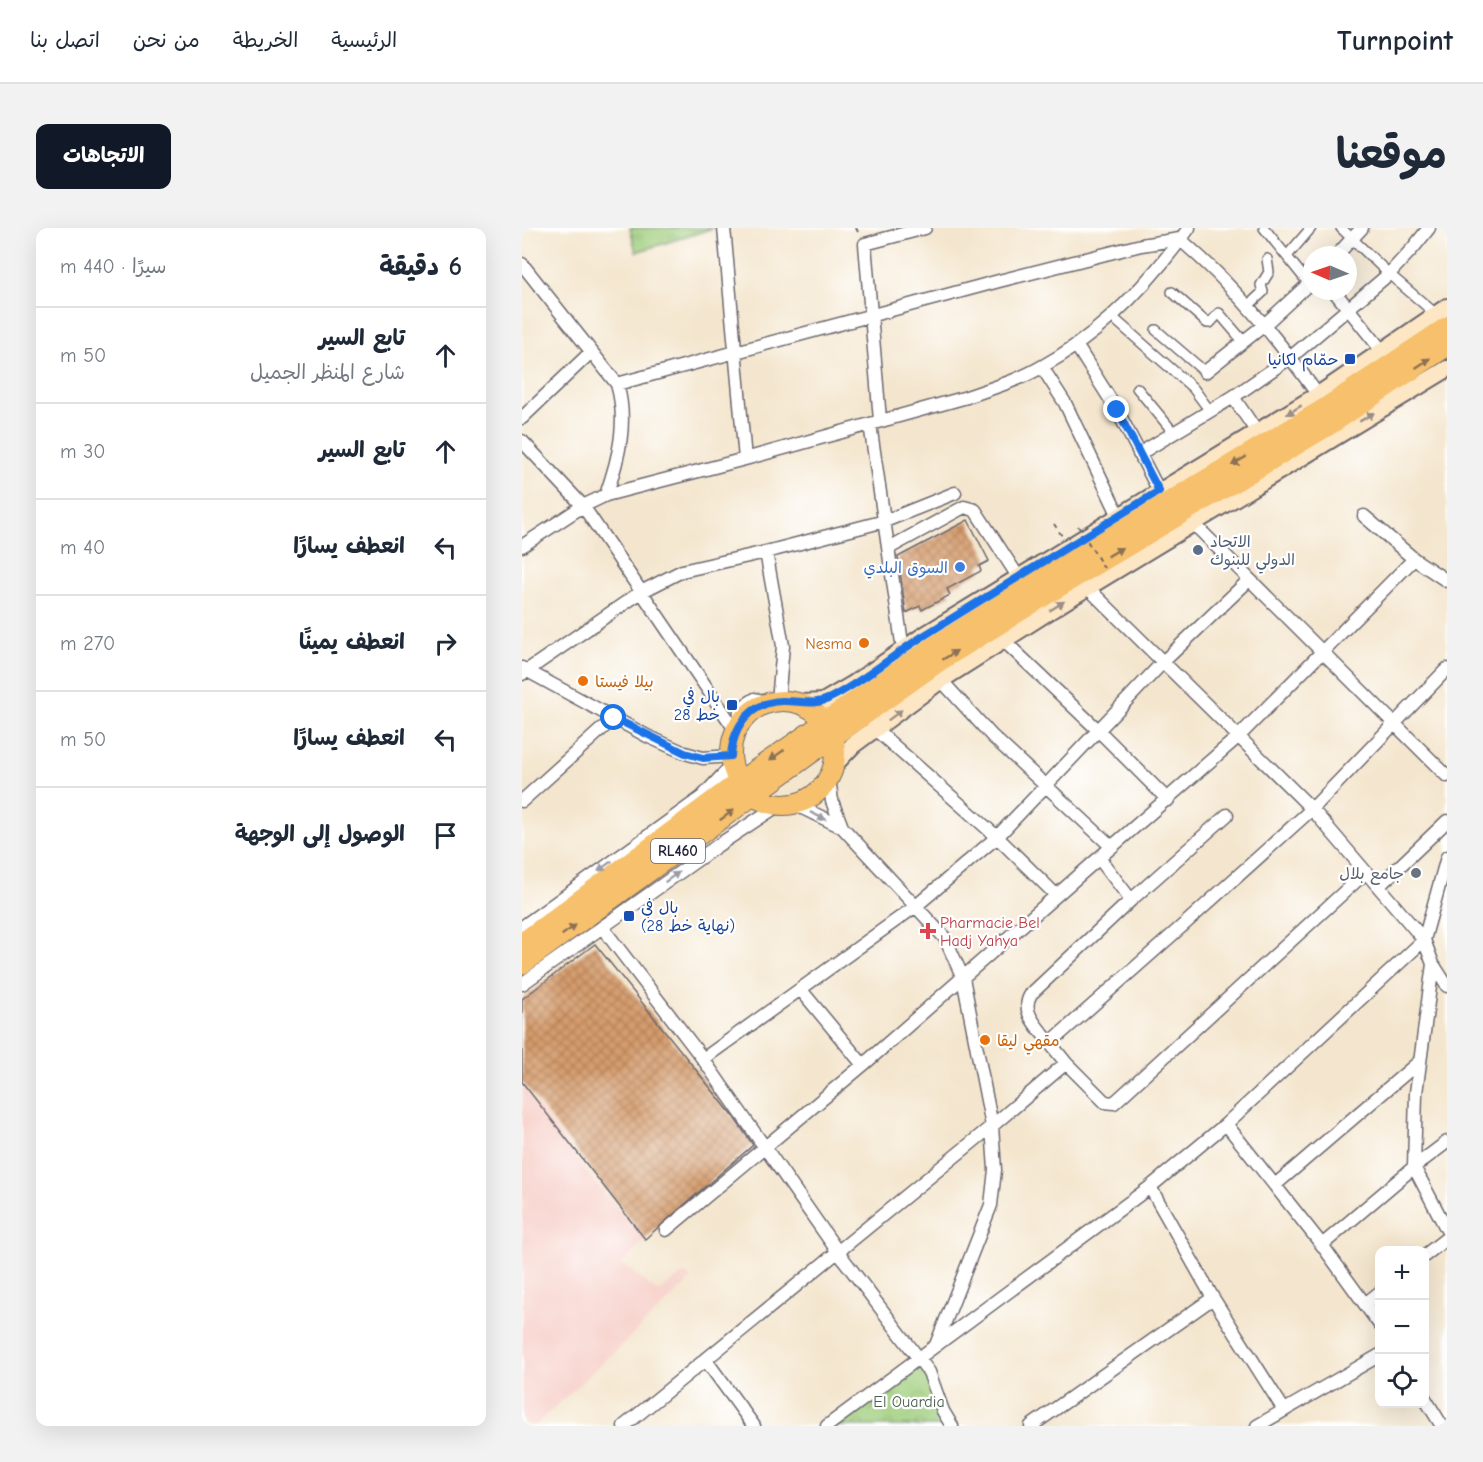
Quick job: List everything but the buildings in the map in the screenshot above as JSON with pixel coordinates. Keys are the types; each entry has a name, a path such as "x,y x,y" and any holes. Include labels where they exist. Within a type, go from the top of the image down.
{"main road":[{"path":"1444,316 903,650 828,699 816,703 778,701 761,706 746,716 736,731 732,743 739,774 766,802 786,804 808,799 820,790 853,745 941,680 1088,588 1194,514 1447,346"},
{"path":"829,729 930,649 1049,574 1322,410 1444,316"},
{"path":"829,729 938,662 1194,514 1277,472 1447,369"},
{"path":"801,703 814,711 829,729 835,751 832,772"},
{"name":"RL460","path":"522,943 739,774 829,729"},
{"name":"RL460","path":"522,964 739,774"}],"street":[{"path":"724,228 745,459"},
{"path":"903,650 885,521 875,422 865,244 925,228"},
{"path":"522,546 583,506 606,495 967,397 1042,367 1076,345 1111,316 1163,261 1189,228"},
{"path":"1264,228 1303,274"},
{"path":"1287,256 1311,228"},
{"path":"1341,228 1389,274 1444,316"},
{"path":"1345,246 1362,228"},
{"path":"1139,454 1233,397 1291,357 1389,274 1429,228"},
{"path":"617,384 736,350 1142,245 1180,240 1226,282 1248,306 1291,357 1318,395"},
{"path":"1248,306 1263,292 1261,285 1269,272 1267,260"},
{"path":"522,264 617,384 621,399 622,430 615,470 606,495"},
{"path":"1156,330 1205,372 1263,326 1303,290"},
{"path":"1172,292 1207,323 1210,323 1219,313 1243,341"},
{"path":"1341,300 1383,352"},
{"path":"1111,316 1193,387 1210,411"},
{"path":"1076,345 1101,382 1159,491"},
{"path":"522,418 591,352"},
{"path":"1042,367 1065,403 1119,516"},
{"path":"1137,388 1174,434"},
{"path":"1233,397 1257,432"},
{"path":"522,441 583,506 736,731"},
{"path":"739,774 703,758 685,753 523,671 642,592 682,571 885,521 955,493"},
{"path":"889,548 964,507 970,507 975,510 1019,578"},
{"path":"1194,514 1249,580 1447,776"},
{"path":"1364,516 1414,558 1447,580"},
{"path":"766,552 783,646 778,701"},
{"path":"666,1230 863,1065 1168,800 1239,736 1414,558"},
{"path":"703,1059 916,906 997,837 1164,661 1249,580"},
{"path":"1088,588 1312,809 1424,940 1433,964 1447,986"},
{"path":"1003,640 1168,800"},
{"path":"1050,1043 1312,809 1447,669"},
{"path":"941,680 992,736 1112,847"},
{"path":"522,801 614,718"},
{"path":"875,729 997,837 1056,895"},
{"path":"832,772 832,801 842,828 945,938 963,978 992,1126 995,1170 991,1205 935,1347"},
{"path":"522,927 702,797 739,774"},
{"path":"522,984 717,846 786,804 842,828"},
{"path":"1227,815 1067,958 1028,998 1028,1012 1031,1018 1066,1064 1105,1102 1114,1103 1366,872"},
{"path":"1379,886 1447,821"},
{"path":"827,1426 1150,1187 1226,1124 1424,940 1447,857"},
{"path":"1100,858 1131,900"},
{"path":"602,927 703,1059 838,1252 929,1372 943,1411 952,1426"},
{"path":"1433,964 1416,1093 1414,1167 1447,1230"},
{"path":"801,990 863,1065"},
{"path":"1275,1185 1420,1061"},
{"path":"624,1426 1066,1064"},
{"path":"1226,1124 1322,1245 1375,1318"},
{"path":"1322,1245 1447,1142"},
{"path":"1150,1187 1213,1298 1284,1410"},
{"path":"1429,1253 1447,1238"},
{"path":"1365,1304 1375,1296"},
{"path":"1031,1426 1213,1298"},
{"path":"1257,1426 1375,1357"},
{"path":"705,1359 754,1426"},
{"path":"1429,1404 1442,1426"}],"path":[{"path":"1054,524 1062,536"},
{"path":"1078,526 1104,568"}],"shaded area":[{"path":"522,1084 596,1184 645,1239 622,1264 658,1292 684,1273 692,1279 535,1426 529,1426 522,1419 522,1200 528,1205 522,1198"}],"green space":[{"path":"630,228 714,228 636,252"},
{"name":"El Ouardia","path":"922,1363 950,1426 834,1426"}],"place":[{"name":"حمّام لكانيا","path":"1350,359"},
{"name":"الاتحاد الدولي للبنوك","path":"1198,550"},
{"name":"السوق البلدي","path":"960,567"},
{"name":"Nesma","path":"864,643"},
{"name":"بيلا فيستا","path":"583,681"},
{"name":"بال في خط 28","path":"732,705"},
{"name":"جامع بلال","path":"1416,873"},
{"name":"بال في (نهاية خط 28)","path":"629,916"},
{"name":"Pharmacie Bel Hadj Yahya","path":"928,931"},
{"name":"مقهي ليقا","path":"985,1040"}],"route":[{"path":"614,718 685,753 703,758 731,756 736,731 746,716 761,706 778,701 823,702 852,685 923,636 1159,491 1117,410"}]}
